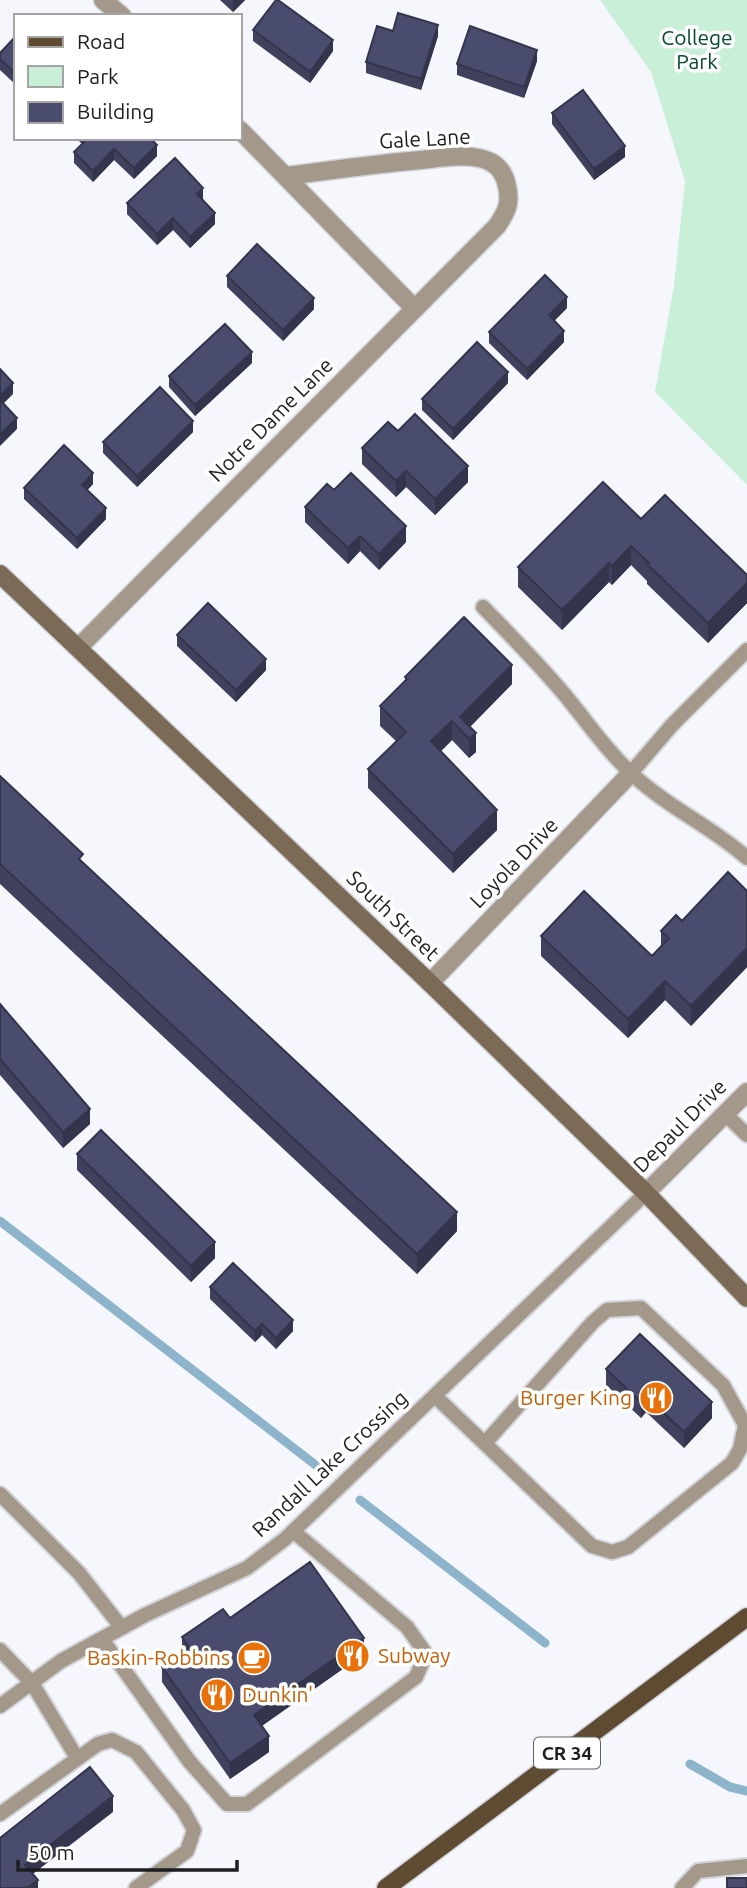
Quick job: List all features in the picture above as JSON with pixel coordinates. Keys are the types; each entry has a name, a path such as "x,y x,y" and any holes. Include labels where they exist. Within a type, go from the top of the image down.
{"main road":[{"name":"CR 34","path":"386,1888 747,1617"}],"street":[{"path":"103,0 120,14"},
{"path":"242,132 414,308"},
{"name":"Gale Lane","path":"287,176 463,156 481,158 498,165 505,177 510,201 507,212 497,226"},
{"name":"Notre Dame Lane","path":"79,647 497,226"},
{"name":"South Street","path":"0,574 430,983 646,1193 747,1298"},
{"name":"Loyola Drive","path":"430,983 631,773"},
{"name":"Depaul Drive","path":"646,1193 747,1092"}],"lane":[{"path":"483,607 541,666 588,727 631,773 680,810 717,833 747,858"},
{"path":"631,773 672,725 747,650"},
{"path":"725,1114 747,1135"},
{"name":"Randall Lake Crossing","path":"0,1706 61,1661 122,1628 247,1568 293,1531 646,1193"},
{"path":"435,1396 592,1546 612,1552 628,1547 732,1463 740,1449 745,1425 723,1385 640,1308 607,1310 485,1443"},
{"path":"0,1494 79,1573 122,1628"},
{"path":"102,1639 197,1770 228,1804 247,1804 416,1677 426,1654 407,1627 293,1531"},
{"path":"0,1650 32,1683 77,1758"},
{"path":"0,1814 98,1744 112,1740 136,1752 183,1810 194,1830 187,1851 136,1888"},
{"path":"682,1888 698,1871 747,1866"}],"green space":[{"name":"College Park","path":"600,0 747,0 747,485 655,392 674,285 685,181 651,72"}],"building":[{"path":"276,0 333,40 310,72 253,30"},
{"path":"398,13 438,25 421,79 366,62 377,26 393,31"},
{"path":"470,26 537,50 524,87 457,64"},
{"path":"14,38 14,72 0,59 0,53"},
{"path":"583,90 625,146 594,169 552,113"},
{"path":"86,140 152,140 157,145 134,168 114,149 93,171 74,152"},
{"path":"175,158 203,188 197,194 215,213 190,237 173,218 157,234 127,203"},
{"path":"257,244 314,298 283,330 227,276"},
{"path":"545,275 567,297 549,315 564,331 527,369 489,332"},
{"path":"225,324 252,352 195,405 169,376"},
{"path":"477,342 508,372 453,429 422,399"},
{"path":"0,369 13,383 0,396"},
{"path":"160,387 193,421 137,476 103,442"},
{"path":"0,400 17,418 0,435"},
{"path":"415,414 468,466 435,499 406,471 396,481 362,448 388,422 398,431"},
{"path":"64,445 93,473 82,485 106,508 77,538 24,488"},
{"path":"351,473 406,526 379,554 360,536 348,548 305,507 327,484 334,490"},
{"path":"603,482 641,519 665,495 747,575 747,583 708,623 631,546 612,566 609,563 562,610 518,567"},
{"path":"208,603 266,659 236,690 177,635"},
{"path":"464,617 512,665 460,717 476,733 469,739 452,721 431,741 497,810 453,854 368,769 406,732 380,706"},
{"path":"0,776 83,854 79,859 457,1212 417,1254 0,864"},
{"path":"728,872 747,891 747,948 691,1006 665,981 628,1019 541,936 584,891 652,956 669,938 661,931 676,915 682,921"},
{"path":"0,1004 90,1109 63,1132 0,1059"},
{"path":"101,1130 215,1242 191,1266 77,1154"},
{"path":"233,1263 293,1320 276,1338 262,1324 255,1331 210,1287"},
{"name":"Burger King","path":"640,1334 712,1402 684,1432 646,1396 641,1402 606,1369"},
{"path":"310,1562 364,1638 254,1715 269,1736 230,1763 162,1667 189,1647 182,1637 223,1609 230,1618"},
{"path":"90,1767 113,1796 25,1865 38,1880 27,1888 0,1888 0,1838"},
{"path":"727,1878 747,1878 747,1888 727,1888"}],"waterway":[{"path":"0,1221 322,1470"},
{"path":"360,1500 545,1643"},
{"path":"690,1764 730,1787 747,1791"}],"place":[{"name":"Burger King","path":"656,1398"},
{"name":"Subway","path":"353,1656"},
{"name":"Baskin-Robbins","path":"254,1658"},
{"name":"Dunkin'","path":"217,1695"}]}
